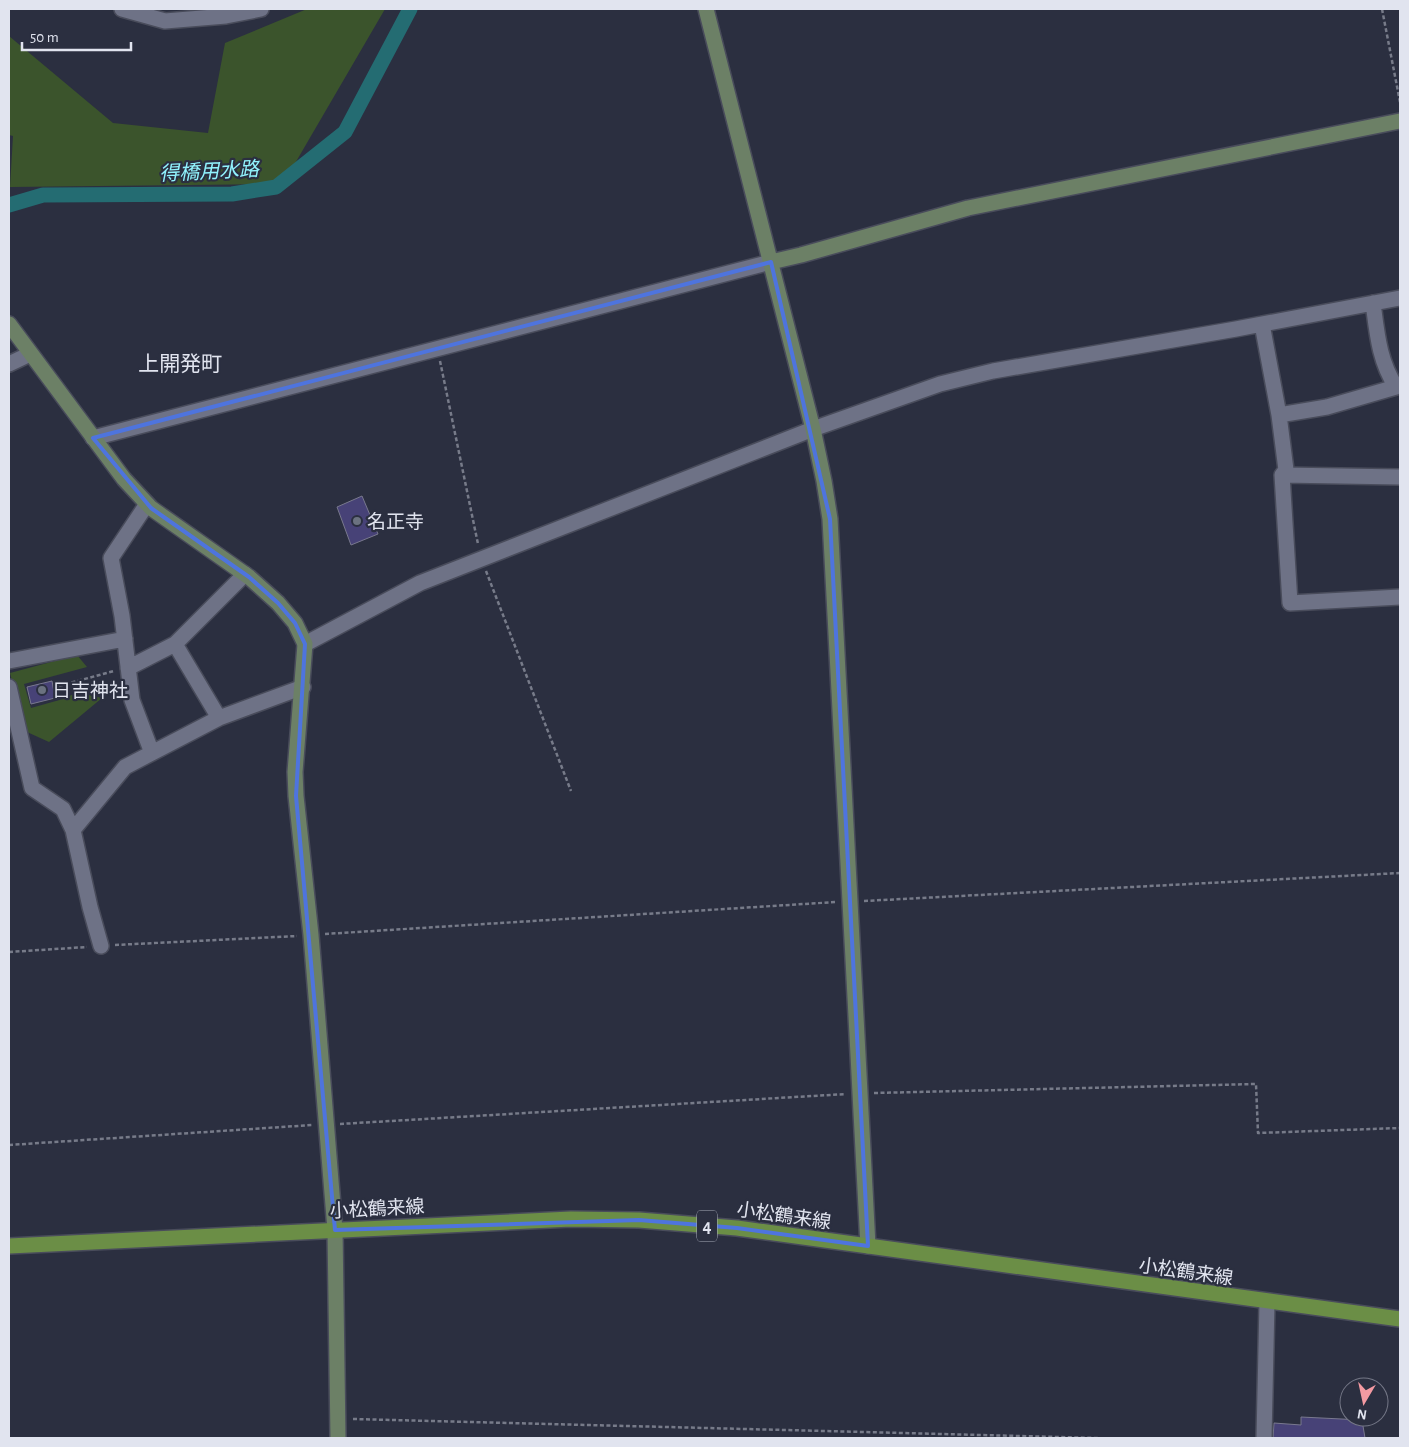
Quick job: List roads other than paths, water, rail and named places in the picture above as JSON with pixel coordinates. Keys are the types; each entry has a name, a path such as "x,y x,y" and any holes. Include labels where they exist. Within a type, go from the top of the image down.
{"main road":[{"name":"小松鶴来線","path":"9,1246 571,1219 639,1220 737,1228 1400,1320"}],"street":[{"path":"122,9 166,21 226,16 261,9"},
{"path":"707,12 813,429 830,519 868,1246"},
{"path":"93,438 801,255 968,208 1400,120"},
{"path":"306,644 420,583 813,429 940,384 984,373 1400,298"},
{"path":"1279,415 1327,407 1396,387 1383,361 1378,343 1373,303"},
{"path":"9,324 124,479 147,504 245,574 278,603 295,623 306,644 295,772 311,935 335,1230 338,1438"},
{"path":"1262,324 1279,415 1286,470 1282,476 1290,602 1400,597"},
{"path":"9,364 30,354"},
{"path":"1282,476 1400,477"},
{"path":"147,504 111,558 122,616 132,700 152,753"},
{"path":"128,668 175,644 245,574"},
{"path":"9,661 124,639"},
{"path":"175,644 219,718"},
{"path":"9,687 32,788 63,809 73,830 90,907 101,946"},
{"path":"73,830 125,767 219,718 303,687"},
{"path":"1264,1438 1267,1302"}],"waterway":[{"name":"得橋用水路","path":"9,205 43,195 232,194 276,187 345,132 410,9"}],"place":[{"name":"名正寺","path":"357,521"},
{"name":"日吉神社","path":"42,690"}],"district":[{"name":"上開発町","path":"180,364"}]}
